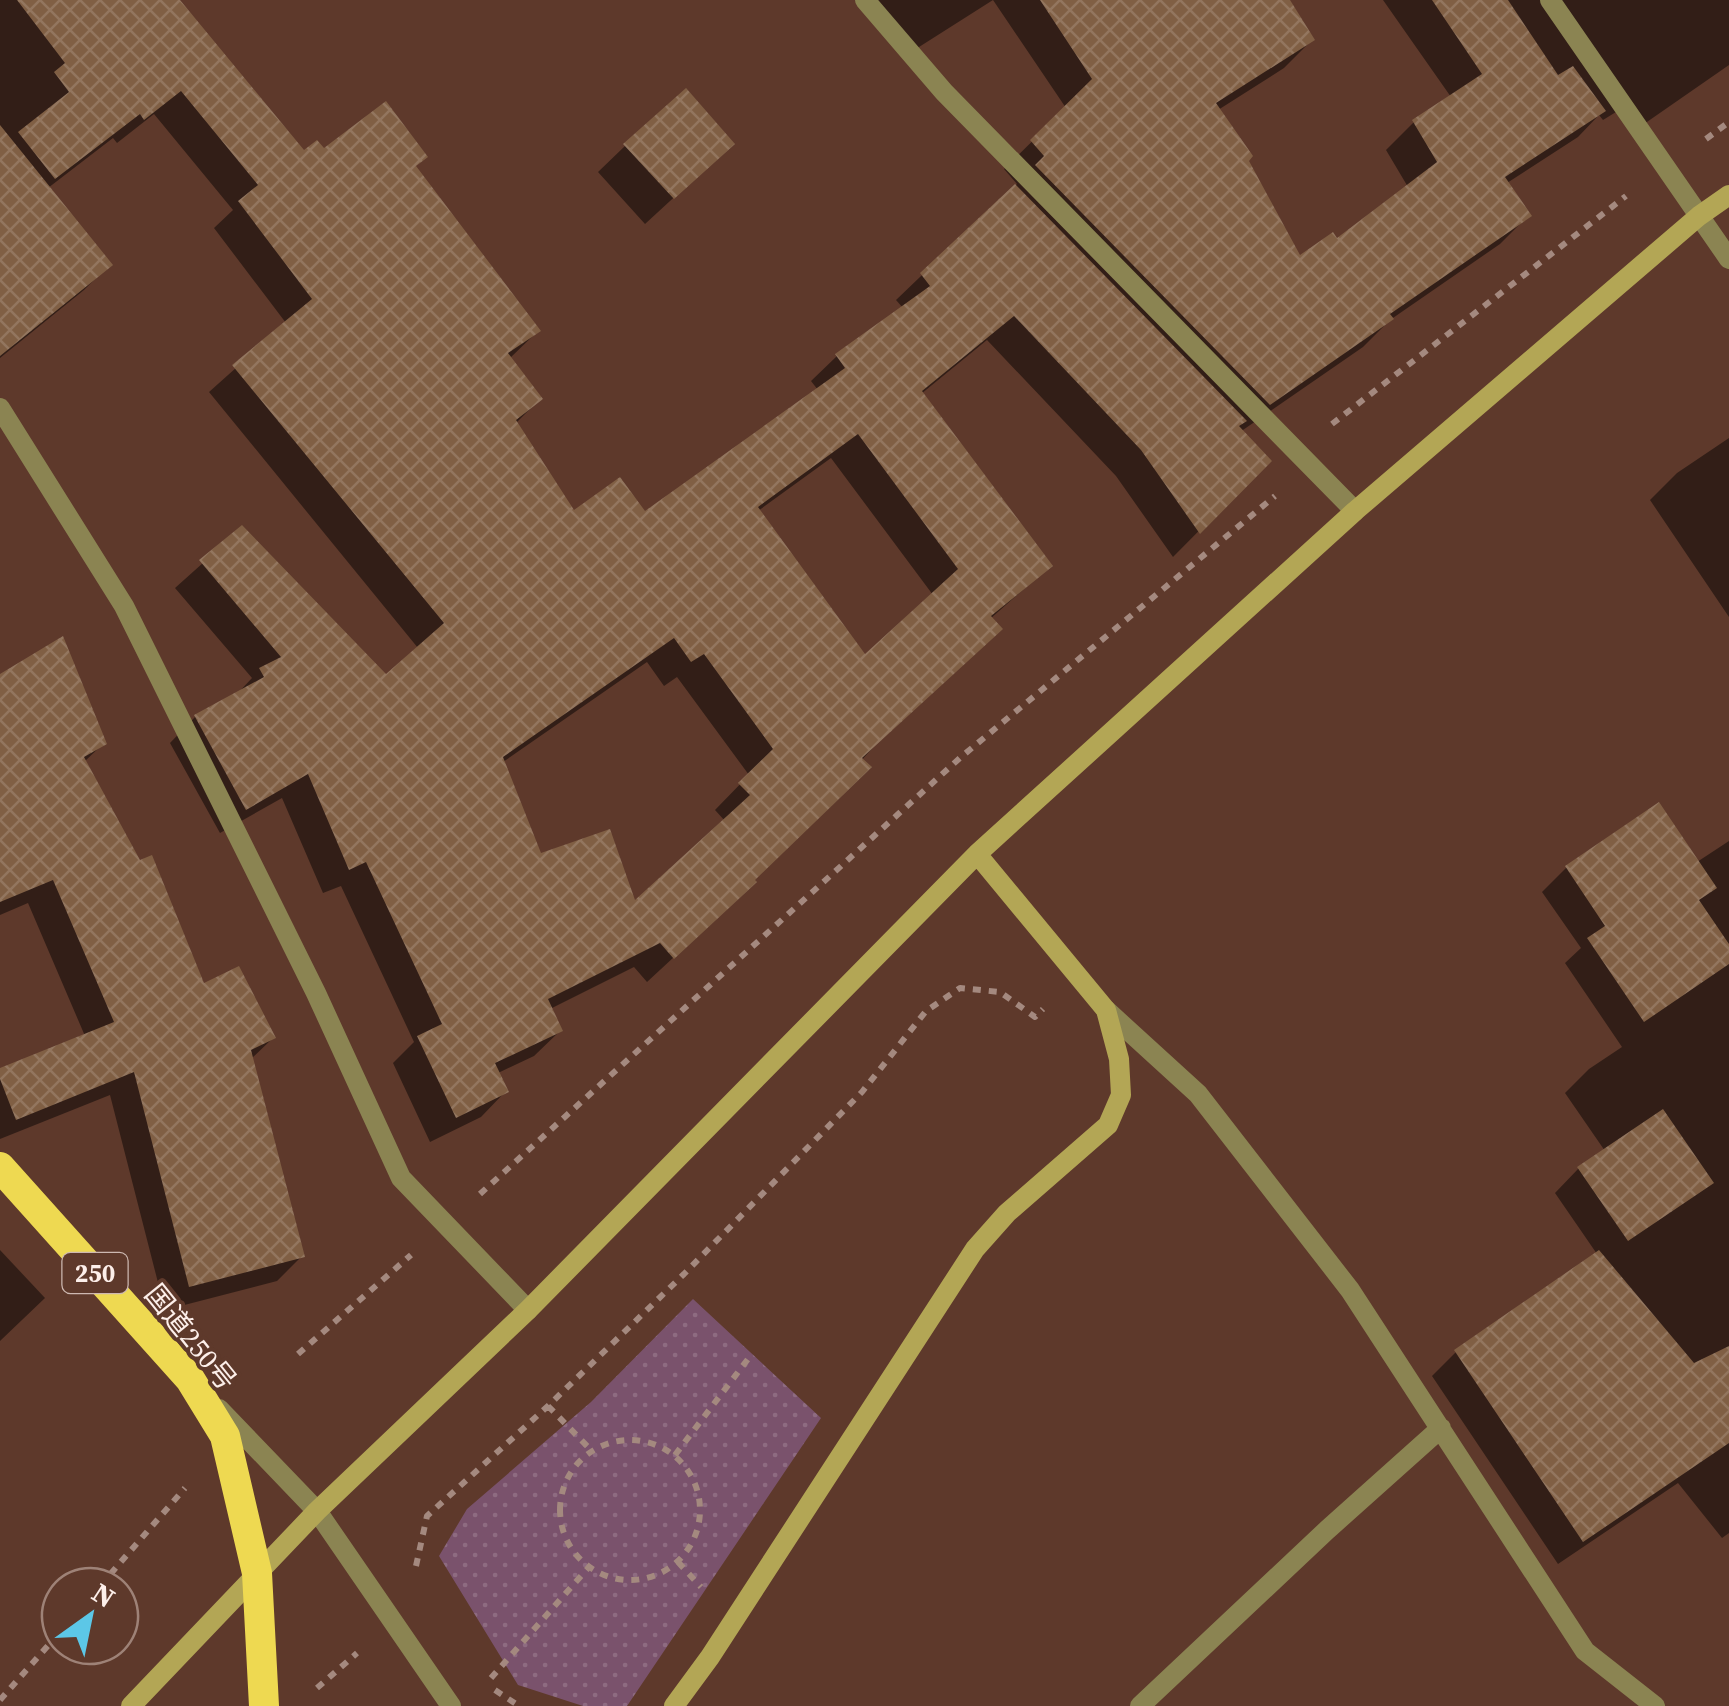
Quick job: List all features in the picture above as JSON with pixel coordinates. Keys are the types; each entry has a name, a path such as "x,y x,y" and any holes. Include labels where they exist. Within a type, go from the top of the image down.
{"highway":[{"name":"国道250号","path":"0,1166 190,1379 225,1436 257,1573 264,1706"}],"street":[{"path":"865,0 944,92 1354,511"},
{"path":"1550,0 1729,259"},
{"path":"131,1706 317,1511 528,1310 977,854 1354,511 1700,216 1729,196"},
{"path":"0,408 124,606 316,993 401,1178 528,1310"},
{"path":"977,854 1106,1010 1198,1094 1350,1290 1585,1651 1656,1706"},
{"path":"674,1706 710,1657 975,1249 1006,1213 1108,1125 1120,1095 1120,1059 1106,1010"},
{"path":"190,1379 317,1511 451,1706"},
{"path":"1140,1706 1441,1428"}],"path":[{"path":"478,1196 961,757 1286,486 1325,430 1665,166 1729,122"},
{"path":"423,1579 416,1566 427,1516 684,1274 862,1092 926,1012 960,988 1000,992 1035,1017 1076,971"},
{"path":"298,1354 416,1251"},
{"path":"676,1455 748,1359"},
{"path":"548,1406 592,1451"},
{"path":"117,1566 225,1436"},
{"path":"634,1439 656,1444 676,1455 691,1474 700,1497 700,1520 693,1544 678,1562 658,1574 634,1580 611,1577 589,1567 572,1550 559,1508 574,1466 592,1451 612,1441 634,1439"},
{"path":"486,1684 589,1567"},
{"path":"0,1700 40,1655"},
{"path":"477,1668 486,1684 519,1706"}],"shaded area":[{"path":"693,1299 821,1418 627,1706 583,1706 518,1685 439,1556 467,1509 591,1402"}],"building":[{"path":"17,0 180,0 304,150 317,140 324,148 386,101 428,157 416,166 541,331 508,353 543,399 516,420 574,510 620,477 645,511 845,368 835,354 930,286 920,273 1015,184 1247,421 1239,426 1272,461 1200,534 1141,450 1014,316 922,391 1053,566 991,616 1003,629 862,758 872,767 674,959 660,943 548,999 563,1031 495,1063 509,1092 456,1118 417,1036 442,1024 366,862 349,870 308,774 246,810 194,715 264,677 259,668 281,657 199,560 242,525 386,674 444,623 232,365 312,299 238,201 258,185 181,91 144,120 140,114 55,179 18,132 69,92 54,72 65,63","holes":["858,434 958,569 865,654 758,507","674,638 691,662 704,654 773,749 738,783 750,795 635,900 610,829 541,853 503,757"]},
{"path":"1040,0 1290,0 1315,40 1216,103 1253,156 1249,161 1300,255 1333,232 1337,238 1437,162 1412,120 1482,74 1432,0 1508,0 1558,75 1573,66 1606,111 1505,177 1532,216 1390,314 1394,319 1270,405 1035,165 1044,156 1030,140 1092,79"},
{"path":"686,88 735,144 674,199 623,144"},
{"path":"0,125 113,265 0,356"},
{"path":"63,636 107,744 84,757 140,860 152,855 204,983 239,966 276,1038 251,1050 305,1257 189,1287 134,1072 16,1120 0,1079 0,1068 114,1022 53,880 0,902 0,674"},
{"path":"1659,802 1717,888 1699,900 1729,944 1729,964 1644,1022 1587,938 1605,926 1565,866"},
{"path":"1663,1109 1714,1183 1628,1241 1577,1167"},
{"path":"1599,1250 1694,1363 1729,1346 1729,1443 1583,1542 1454,1350"}]}
